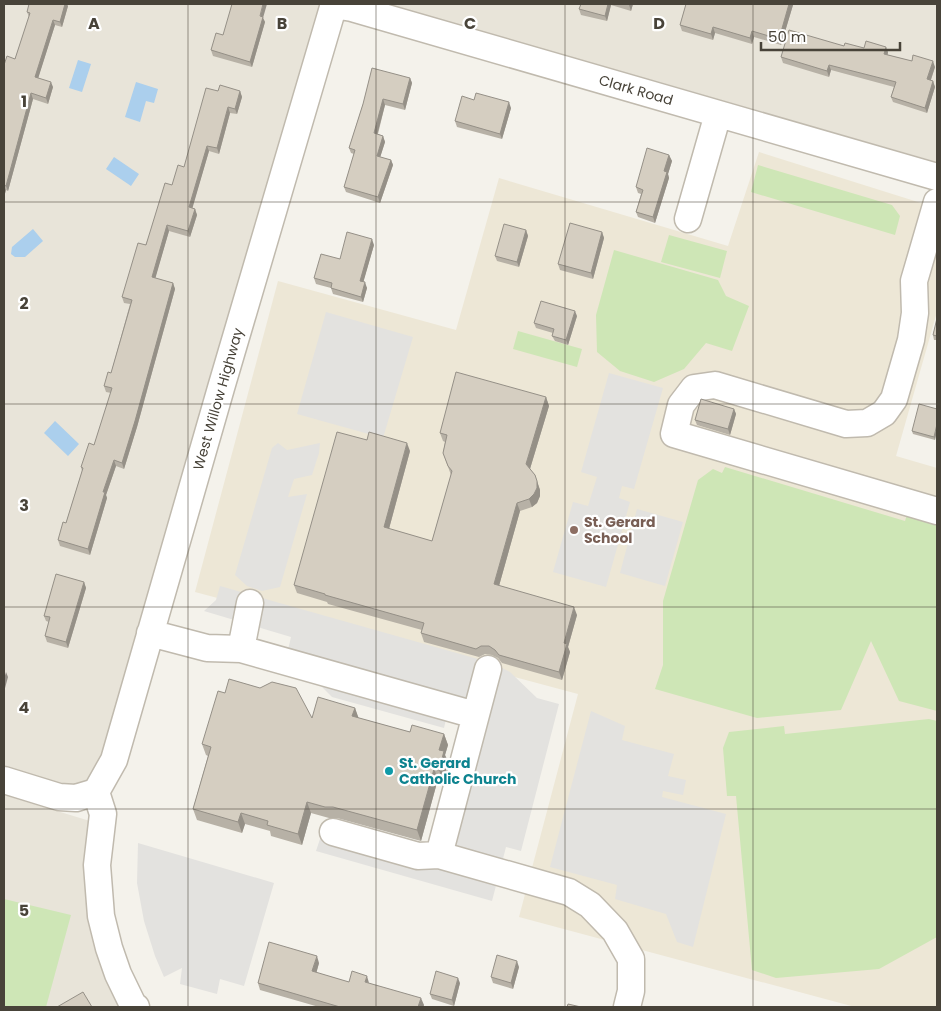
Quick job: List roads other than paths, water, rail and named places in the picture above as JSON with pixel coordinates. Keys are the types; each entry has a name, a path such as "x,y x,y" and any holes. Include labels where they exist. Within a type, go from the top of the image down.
{"street":[{"name":"Clark Road","path":"334,4 937,177"},
{"name":"West Willow Highway","path":"96,792 114,760 334,4"},
{"path":"688,219 718,114"},
{"path":"937,202 914,281 915,313 911,340 894,399 884,414 867,423 846,424 715,385 694,388 682,405 674,434 937,511"},
{"path":"240,649 250,603"},
{"path":"150,633 207,648 240,649 475,715"},
{"path":"438,855 488,669"},
{"path":"4,780 59,797 76,798 96,792 103,814 97,865 101,916 118,974 136,1007"},
{"path":"333,832 418,856 438,855 569,892 590,905 607,922 615,931 631,959 631,992 627,1007"}],"water":[{"path":"78,60 91,64 82,92 69,88"},
{"path":"136,82 158,89 154,103 146,101 140,122 125,117"},
{"path":"114,157 139,174 131,186 106,169"},
{"path":"33,229 43,241 25,257 15,257 11,254 12,247"},
{"path":"55,421 79,444 68,456 44,433"}],"place":[{"name":"St. Gerard School","path":"574,530"},
{"name":"St. Gerard Catholic Church","path":"389,771"}]}
